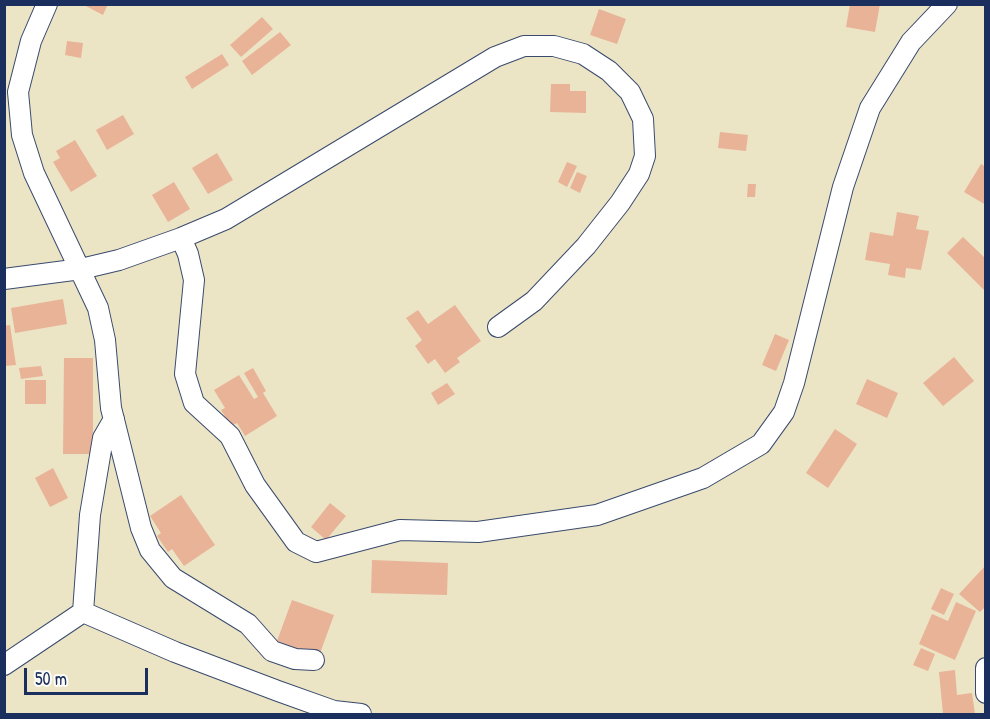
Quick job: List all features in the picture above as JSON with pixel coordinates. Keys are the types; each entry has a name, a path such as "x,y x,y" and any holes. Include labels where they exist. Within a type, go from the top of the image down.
{"street":[{"path":"47,4 31,41 18,92 22,135 34,173 98,308 105,339 114,419 141,528 161,566 173,578 248,624 272,651 295,659 314,660"},
{"path":"181,238 194,280 185,374 194,403 230,436 255,485 296,542 316,552 400,530 478,532 533,526 597,515 703,478 760,444 784,412 794,383 843,187 870,108 911,42 947,4"},
{"path":"4,279 81,269 119,260 226,219 495,57 524,46 554,46 583,54 609,71 630,92 643,119 645,156 639,174 620,203 586,246 534,301 498,327"},
{"path":"83,612 90,514 103,438 114,419"},
{"path":"4,665 83,612"},
{"path":"83,612 175,652 278,691 334,711 361,714"},
{"path":"986,668 986,693"}],"building":[{"path":"82,4 108,4 103,15"},
{"path":"850,4 880,4 875,32 846,27"},
{"path":"599,9 626,19 617,44 590,35"},
{"path":"262,17 273,29 241,57 230,45"},
{"path":"280,32 291,45 252,75 242,61"},
{"path":"67,41 83,43 81,58 65,55"},
{"path":"222,54 229,65 192,89 185,77"},
{"path":"551,84 570,84 570,91 586,91 586,113 550,112"},
{"path":"123,115 134,134 107,150 96,130"},
{"path":"720,132 748,135 746,151 718,148"},
{"path":"75,140 97,176 71,192 53,162 60,158 56,151"},
{"path":"217,153 233,180 208,194 192,168"},
{"path":"567,162 577,166 567,187 558,182"},
{"path":"981,164 986,167 986,205 964,192"},
{"path":"577,172 587,176 580,193 570,188"},
{"path":"174,182 190,209 168,222 152,195"},
{"path":"748,184 756,184 755,197 747,197"},
{"path":"897,212 919,216 916,229 929,231 921,270 906,268 905,278 888,275 890,264 865,260 870,232 893,236"},
{"path":"963,237 986,259 986,292 947,253"},
{"path":"63,299 67,324 15,333 11,308"},
{"path":"455,305 481,341 457,358 460,362 445,373 435,359 428,364 415,346 422,340 406,318 418,310 428,324"},
{"path":"10,325 16,365 4,366 4,326"},
{"path":"775,334 789,340 776,371 762,365"},
{"path":"954,357 974,381 943,406 923,383"},
{"path":"64,358 93,358 93,454 63,454"},
{"path":"41,366 43,376 21,379 19,368"},
{"path":"253,368 266,391 263,393 277,416 245,436 237,423 231,426 221,410 225,408 214,390 239,375 254,399 258,397 244,373"},
{"path":"867,379 898,393 887,418 856,404"},
{"path":"25,380 46,380 46,404 25,404"},
{"path":"447,383 455,394 438,405 431,393"},
{"path":"835,429 857,444 828,488 806,473"},
{"path":"53,468 68,498 50,507 35,478"},
{"path":"181,495 215,545 184,566 172,549 168,552 157,536 161,533 150,516"},
{"path":"330,503 346,516 326,540 311,527"},
{"path":"372,560 448,563 447,595 371,593"},
{"path":"986,565 986,606 980,612 959,594"},
{"path":"941,588 954,594 944,615 931,609"},
{"path":"292,600 334,615 319,656 277,641"},
{"path":"956,602 976,611 955,660 919,644 932,614 948,621"},
{"path":"921,648 935,654 928,671 913,665"},
{"path":"955,670 957,695 972,693 975,714 943,714 939,672"}]}
